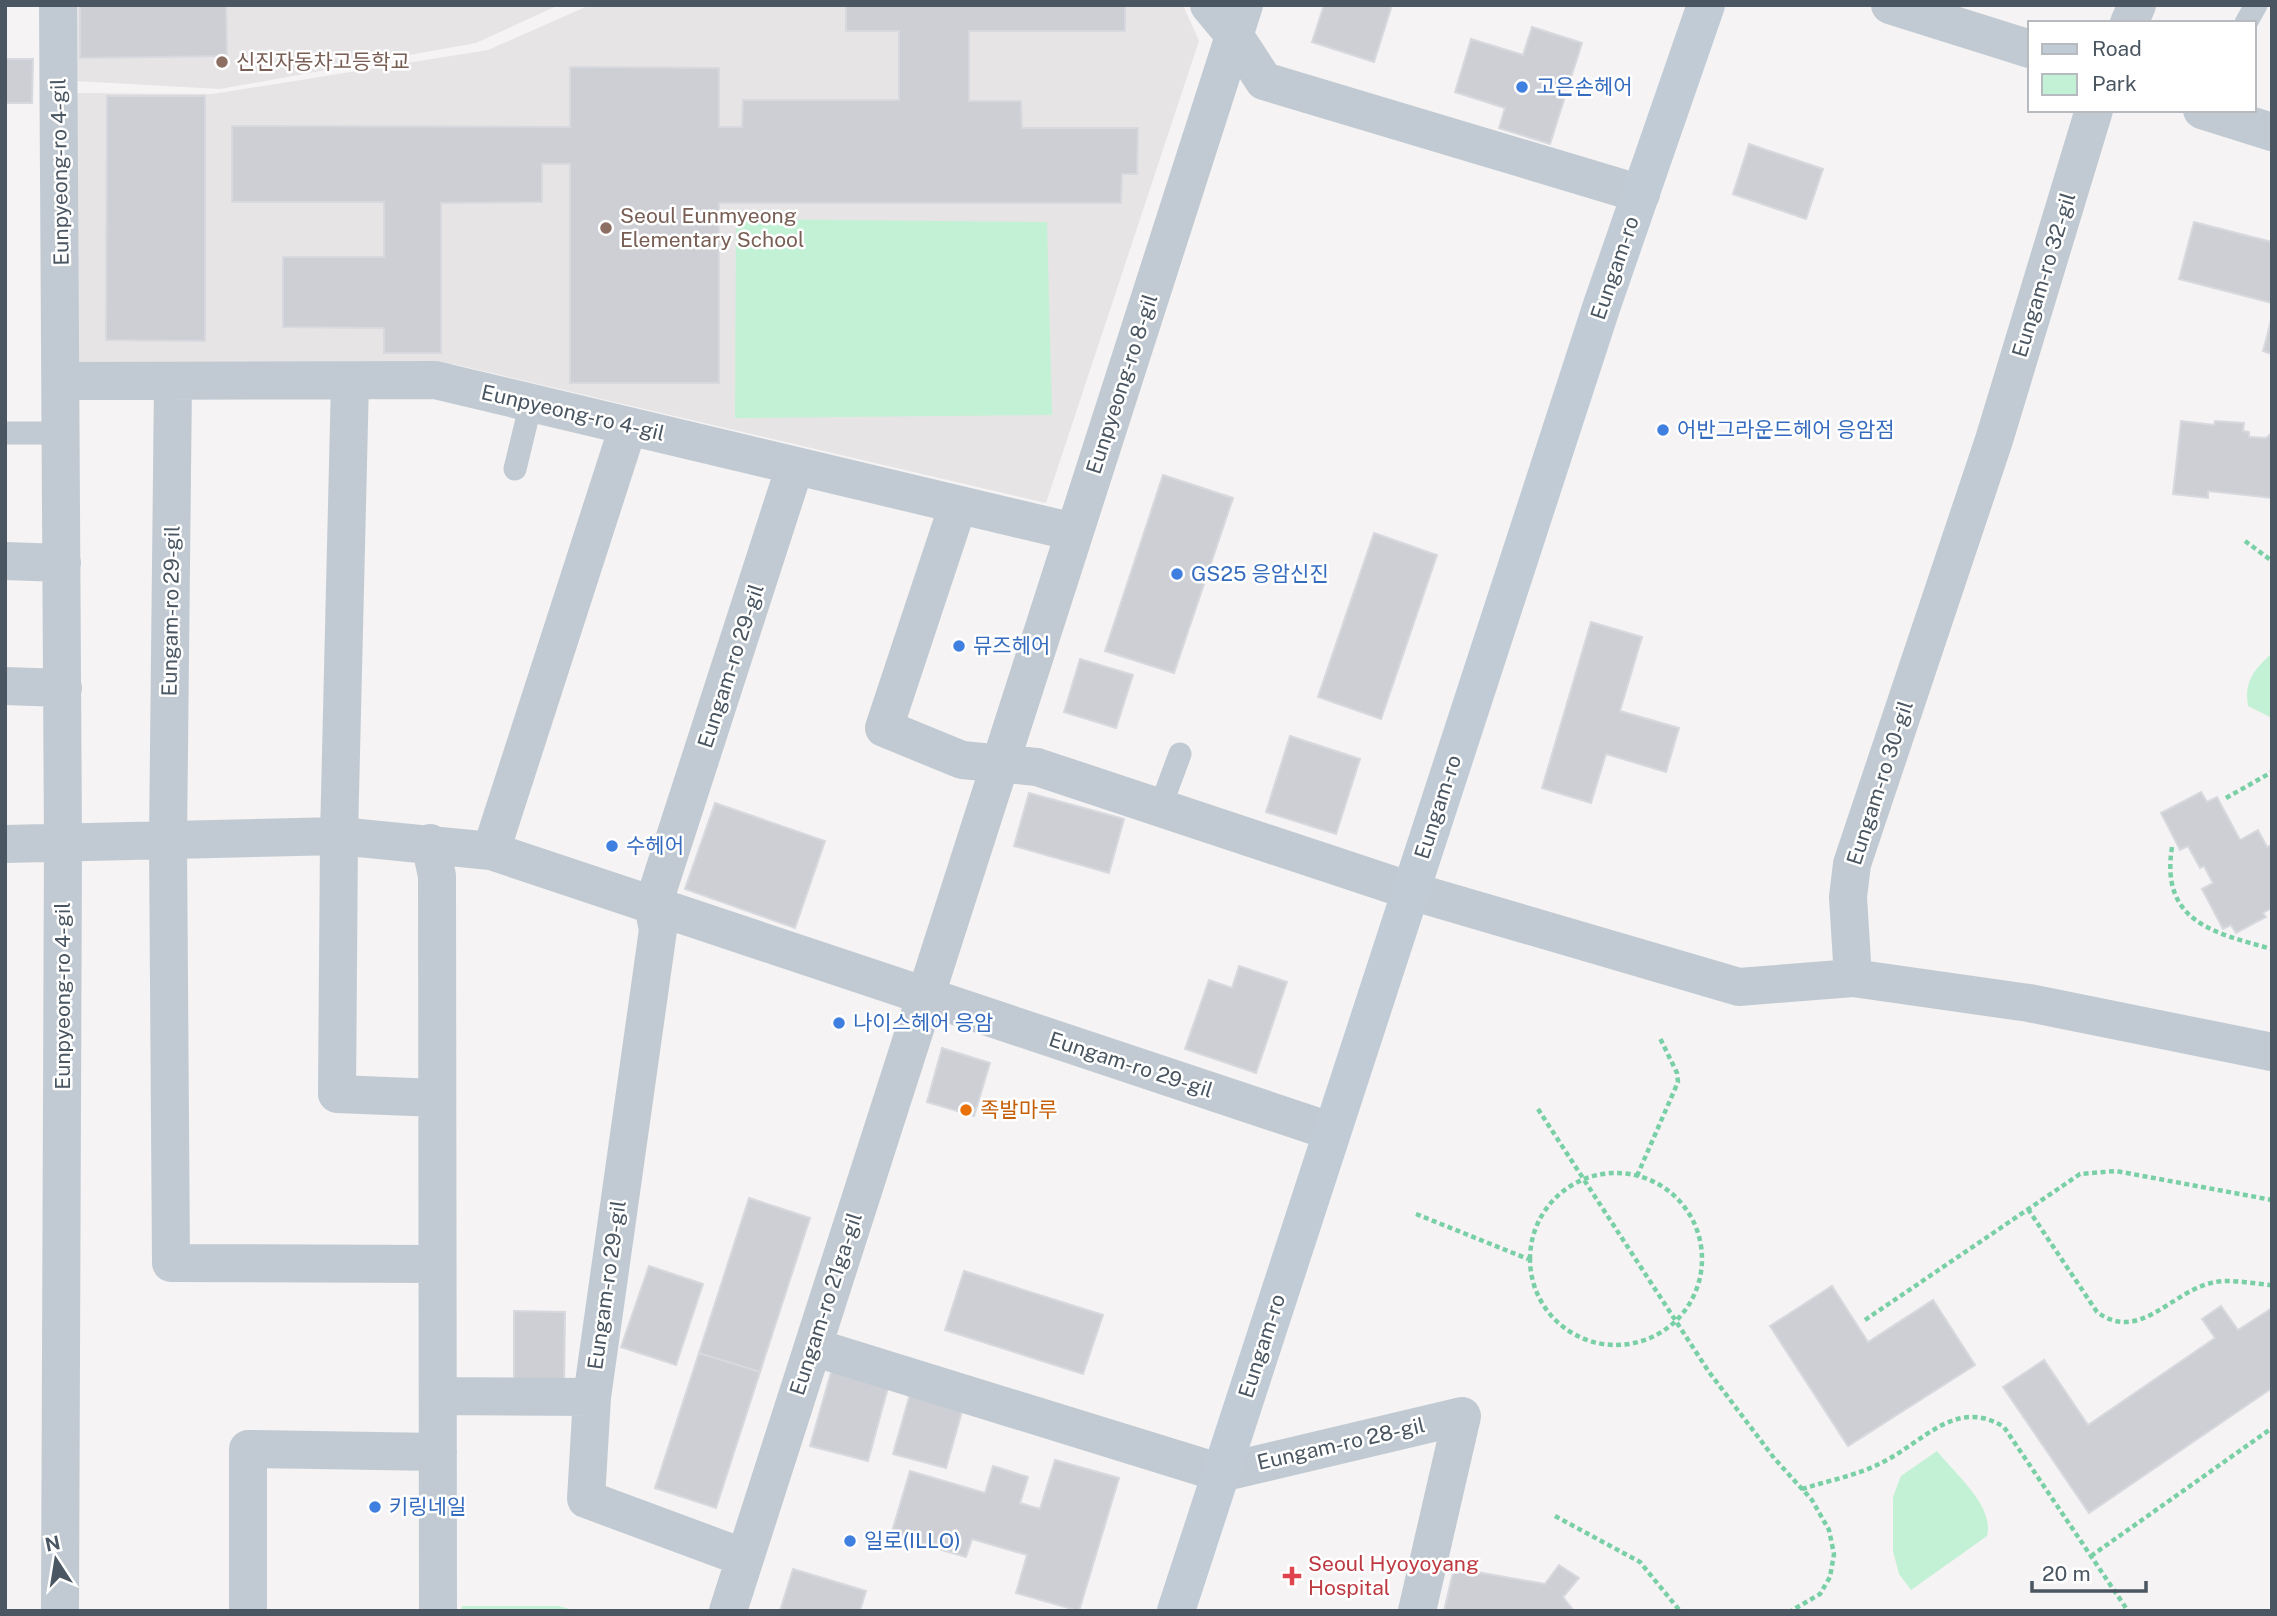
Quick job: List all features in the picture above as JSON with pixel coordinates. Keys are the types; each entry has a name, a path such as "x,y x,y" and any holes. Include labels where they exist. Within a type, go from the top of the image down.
{"main road":[{"name":"Eungam-ro","path":"1176,1611 1330,1131 1706,5"}],"street":[{"name":"Eunpyeong-ro 4-gil","path":"58,5 63,688 60,1611"},
{"path":"1209,5 1239,20 1264,81 1641,194"},
{"path":"2130,21 2137,5"},
{"path":"1898,7 2028,48"},
{"name":"Eunpyeong-ro 8-gil","path":"925,997 1239,20"},
{"name":"Eungam-ro 32-gil","path":"1994,440 2093,112"},
{"path":"2208,112 2272,132"},
{"name":"Eunpyeong-ro 4-gil","path":"62,382 435,380 1074,532"},
{"name":"Eungam-ro 29-gil","path":"173,381 168,841 171,1264 437,1264"},
{"path":"351,381 339,836 337,1094 437,1098"},
{"path":"491,851 628,427"},
{"name":"Eungam-ro 30-gil","path":"1853,978 1848,897 1853,864 1994,440"},
{"name":"Eungam-ro 29-gil","path":"745,1558 586,1499 592,1396 658,930 653,905 795,466"},
{"path":"958,505 884,728 962,760 1037,767 1411,891 1739,987 1853,978 2029,1003 2272,1052"},
{"path":"5,561 62,563"},
{"path":"5,687 63,688"},
{"name":"Eungam-ro 29-gil","path":"5,844 339,836 491,851 1330,1131"},
{"path":"430,843 437,876 438,1611"},
{"name":"Eungam-ro 21ga-gil","path":"728,1611 925,997"},
{"path":"813,1347 1220,1473"},
{"path":"438,1396 592,1396"},
{"name":"Eungam-ro 28-gil","path":"1220,1473 1462,1416 1417,1611"},
{"path":"248,1611 248,1449 438,1452"}],"lane":[{"path":"2247,21 2256,5"},
{"path":"515,469 531,403"},
{"path":"5,433 62,433"},
{"path":"1160,808 1180,754"}],"path":[{"path":"2245,541 2272,561"},
{"path":"2226,798 2272,772"},
{"path":"2172,847 2172,881 2190,919 2224,936 2272,949"},
{"path":"1637,1176 1678,1082 1677,1073 1660,1038"},
{"path":"1538,1109 1676,1322 1751,1428 1802,1489 1829,1530 1834,1554 1830,1577 1821,1594 1791,1611"},
{"path":"1866,1320 2080,1174 2097,1170 2116,1171 2272,1200"},
{"path":"1616,1172 1637,1176 1667,1189 1686,1208 1700,1234 1703,1264 1697,1293 1676,1322 1657,1337 1628,1346 1598,1345 1570,1334 1548,1314 1533,1288 1528,1259 1533,1232 1545,1208 1564,1189 1583,1179 1616,1172"},
{"path":"2028,1209 2097,1312 2110,1322 2124,1324 2138,1321 2196,1287 2216,1282 2272,1285"},
{"path":"1416,1214 1528,1259"},
{"path":"1802,1489 1882,1463 1951,1420 1969,1416 1989,1418 2004,1427 2127,1611"},
{"path":"2091,1556 2272,1428"},
{"path":"1555,1516 1640,1562 1680,1611"}],"shaded area":[{"name":"신진자동차고등학교","path":"75,5 559,5 476,43 220,89 76,81"},
{"name":"Seoul Eunmyeong Elementary School","path":"590,5 1183,5 1199,41 1046,503 453,364 76,362 75,93 213,94 488,50"}],"green space":[{"path":"736,219 1047,222 1052,415 735,418"},
{"path":"2272,653 2272,718 2248,706 2247,697 2252,677"},
{"path":"1937,1451 1979,1502 1988,1525 1987,1536 1911,1590 1899,1574 1893,1551 1893,1497 1901,1476"},
{"path":"462,1606 559,1606 576,1611 461,1611"}],"building":[{"path":"80,5 226,5 227,56 80,58"},
{"path":"846,5 1125,5 1125,31 969,31 969,101 1021,101 1022,128 1138,128 1137,174 1122,174 1121,203 719,203 719,383 570,383 570,164 542,164 542,202 441,203 441,353 384,353 384,328 283,327 283,257 384,257 384,202 232,202 232,126 570,127 570,67 719,68 719,127 742,127 743,100 899,100 899,31 846,31"},
{"path":"1324,5 1392,5 1374,62 1312,42"},
{"path":"1532,27 1582,43 1550,144 1499,128 1505,108 1455,92 1471,39 1523,55"},
{"path":"5,59 33,59 32,103 5,103"},
{"path":"107,96 205,96 205,341 106,340"},
{"path":"1749,144 1823,169 1806,219 1733,194"},
{"path":"2194,222 2272,242 2272,303 2179,279"},
{"path":"2272,317 2272,354 2263,351"},
{"path":"2181,421 2214,425 2215,421 2244,423 2243,431 2249,432 2249,437 2266,438 2272,433 2272,498 2208,491 2208,498 2173,494"},
{"path":"1163,475 1233,498 1174,673 1105,651"},
{"path":"1374,533 1437,555 1381,719 1318,697"},
{"path":"1591,622 1642,637 1620,711 1679,728 1666,772 1606,754 1591,803 1542,788"},
{"path":"1080,659 1133,675 1116,728 1064,712"},
{"path":"1290,736 1360,759 1336,834 1266,812"},
{"path":"2201,792 2207,802 2217,797 2240,840 2258,830 2267,847 2272,845 2272,908 2263,913 2266,917 2236,933 2231,925 2223,929 2202,889 2213,883 2204,866 2200,868 2188,846 2180,850 2161,813"},
{"path":"1029,793 1124,819 1109,873 1014,846"},
{"path":"715,803 825,841 795,928 685,889"},
{"path":"1239,966 1287,982 1256,1073 1185,1049 1209,980 1232,988"},
{"path":"942,1048 990,1063 974,1116 927,1102"},
{"path":"749,1198 810,1218 760,1372 699,1353"},
{"path":"649,1266 703,1284 676,1365 621,1347"},
{"path":"964,1271 1103,1315 1083,1374 945,1330"},
{"path":"1832,1286 1868,1342 1933,1300 1975,1365 1848,1446 1770,1326"},
{"path":"2221,1306 2238,1330 2272,1308 2272,1388 2089,1513 2003,1387 2044,1360 2088,1425 2215,1338 2202,1319"},
{"path":"514,1311 565,1312 564,1386 514,1385"},
{"path":"699,1353 760,1372 716,1508 655,1488"},
{"path":"832,1369 889,1384 868,1461 810,1446"},
{"path":"910,1394 963,1408 946,1468 893,1454"},
{"path":"1055,1460 1119,1478 1079,1611 1016,1593 1027,1555 972,1539 966,1557 891,1535 910,1471 985,1493 993,1466 1028,1477 1020,1503 1040,1509"},
{"path":"1559,1565 1579,1578 1563,1597 1574,1611 1444,1611 1454,1568 1545,1584"},
{"path":"793,1569 866,1591 860,1611 780,1611"}],"place":[{"name":"신진자동차고등학교","path":"222,62"},
{"name":"고은손헤어","path":"1522,87"},
{"name":"Seoul Eunmyeong Elementary School","path":"606,228"},
{"name":"어반그라운드헤어 응암점","path":"1663,430"},
{"name":"GS25 응암신진","path":"1177,574"},
{"name":"뮤즈헤어","path":"959,646"},
{"name":"수헤어","path":"612,846"},
{"name":"나이스헤어 응암","path":"839,1023"},
{"name":"족발마루","path":"966,1110"},
{"name":"키링네일","path":"375,1507"},
{"name":"일로(ILLO)","path":"850,1541"},
{"name":"Seoul Hyoyoyang Hospital","path":"1292,1576"}]}
